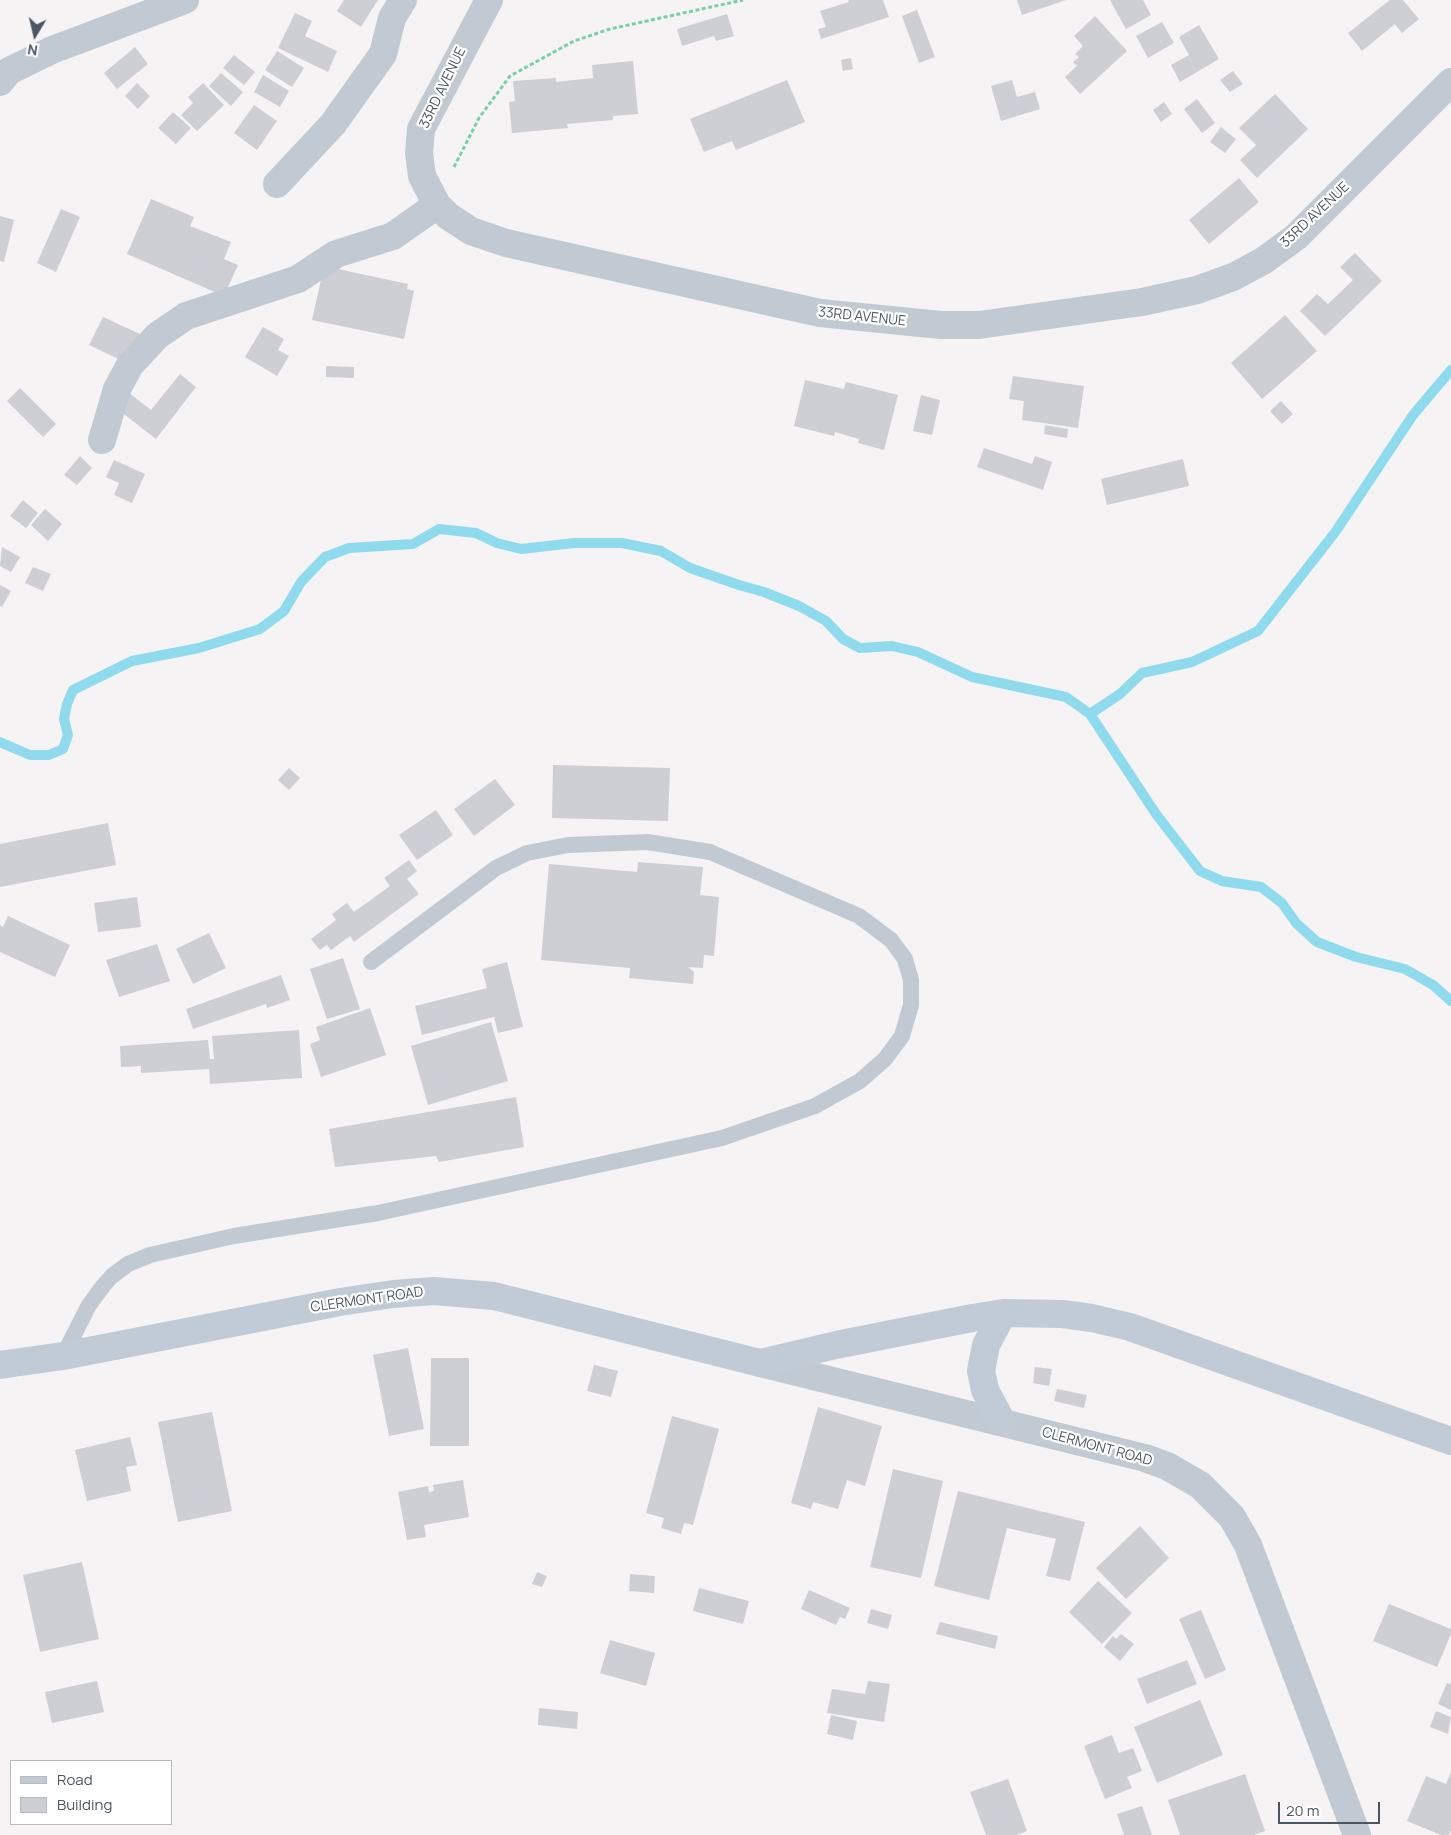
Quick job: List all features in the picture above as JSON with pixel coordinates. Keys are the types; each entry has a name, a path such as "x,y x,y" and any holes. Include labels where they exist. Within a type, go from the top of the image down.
{"street":[{"path":"0,82 9,71 52,50 185,0"},
{"path":"277,184 333,124 383,54 392,18 403,0"},
{"name":"33RD AVENUE","path":"489,0 421,129 419,153 422,176 437,206 471,231 506,243 810,310 941,326 979,325 1142,302 1197,290 1233,277 1262,261 1296,237 1451,82"},
{"path":"102,440 116,389 130,365 164,331 186,316 298,279 336,254 393,236 437,206"},
{"name":"CLERMONT ROAD","path":"0,1365 62,1356 340,1302 393,1294 434,1291 494,1296 1145,1458 1167,1466 1200,1485 1232,1517 1248,1545 1357,1835"},
{"path":"1002,1422 985,1390 981,1371 986,1345 1003,1313"},
{"name":"CLERMONT ROAD","path":"760,1363 836,1345 1003,1313 1062,1314 1130,1326 1451,1440"}],"lane":[{"path":"62,1356 89,1305 112,1276 128,1264 150,1255 234,1236 378,1213 722,1138 815,1106 860,1081 885,1059 902,1036 911,1005 911,980 905,958 891,940 860,916 710,852 648,842 568,845 527,853 496,868 371,962"}],"path":[{"path":"437,206 479,118 510,76 574,41 610,29 743,0"}],"building":[{"path":"344,0 378,0 361,27 337,11"},
{"path":"848,0 883,0 889,17 821,39 818,29 826,27 820,11 849,2"},
{"path":"1017,0 1066,0 1022,15"},
{"path":"1110,0 1143,0 1151,15 1126,29"},
{"path":"1390,0 1403,0 1419,19 1402,33 1395,24 1362,51 1348,33"},
{"path":"917,10 935,57 919,63 902,16"},
{"path":"295,13 312,21 305,36 337,51 328,72 278,48"},
{"path":"727,14 734,36 716,41 714,36 682,46 677,29"},
{"path":"1095,16 1127,51 1080,94 1065,77 1077,66 1073,62 1079,57 1075,54 1083,46 1074,36"},
{"path":"1162,22 1174,43 1148,58 1136,36"},
{"path":"1199,25 1219,59 1180,82 1171,65 1189,55 1179,37"},
{"path":"135,47 148,64 117,89 104,73"},
{"path":"277,51 304,68 292,87 265,70"},
{"path":"234,55 255,72 244,85 223,68"},
{"path":"851,58 853,69 843,71 841,60"},
{"path":"633,61 638,114 613,116 613,120 567,124 568,128 512,133 509,102 515,101 513,81 556,78 556,82 593,78 592,65"},
{"path":"1233,71 1243,84 1230,92 1220,80"},
{"path":"221,73 243,92 231,106 209,86"},
{"path":"263,75 289,91 280,107 254,92"},
{"path":"787,80 805,122 736,150 732,141 704,152 690,119"},
{"path":"1012,80 1017,97 1035,92 1040,109 1001,121 991,86"},
{"path":"137,83 150,96 138,109 125,96"},
{"path":"203,83 224,105 197,131 181,115 193,103 188,97"},
{"path":"1275,94 1308,129 1257,178 1240,160 1256,145 1239,128"},
{"path":"1197,99 1215,123 1202,133 1184,109"},
{"path":"1164,102 1172,114 1161,122 1153,110"},
{"path":"254,105 277,121 257,150 234,133"},
{"path":"173,112 191,128 176,144 158,128"},
{"path":"1221,127 1236,139 1225,153 1210,142"},
{"path":"1239,178 1259,202 1209,244 1189,220"},
{"path":"151,199 194,217 190,226 231,242 224,259 238,265 224,296 127,254"},
{"path":"61,209 80,217 56,272 37,263"},
{"path":"0,216 14,220 4,262 0,261"},
{"path":"1355,253 1382,281 1325,336 1300,311 1317,294 1328,304 1353,280 1340,267"},
{"path":"324,266 408,284 407,289 414,291 404,339 312,320"},
{"path":"1285,315 1317,351 1262,399 1231,363"},
{"path":"103,317 142,335 129,364 89,345"},
{"path":"263,327 284,339 278,350 289,356 277,376 245,357"},
{"path":"326,366 354,367 354,378 326,377"},
{"path":"180,374 196,387 156,439 116,408 128,392 151,410"},
{"path":"1013,376 1084,386 1078,428 1022,420 1024,401 1009,399"},
{"path":"805,380 844,389 846,382 898,395 884,450 858,443 859,439 835,432 834,436 794,426"},
{"path":"20,388 56,424 43,437 7,401"},
{"path":"921,395 940,400 932,435 913,431"},
{"path":"1281,401 1293,414 1282,424 1270,411"},
{"path":"1045,425 1068,429 1067,438 1044,434"},
{"path":"984,448 1032,464 1035,456 1052,462 1043,490 977,467"},
{"path":"80,456 92,468 77,485 64,475"},
{"path":"1183,459 1189,486 1107,505 1101,479"},
{"path":"114,460 145,474 132,503 114,495 119,483 106,477"},
{"path":"23,500 38,513 26,528 10,516"},
{"path":"45,509 62,524 48,541 31,525"},
{"path":"2,547 20,557 11,572 0,566"},
{"path":"33,567 51,574 43,591 25,583"},
{"path":"0,585 11,591 2,607 0,606"},
{"path":"553,765 670,768 668,821 552,818"},
{"path":"289,768 300,778 289,790 278,780"},
{"path":"495,779 515,805 474,836 454,809"},
{"path":"436,810 453,835 417,860 399,835"},
{"path":"108,823 116,865 0,887 0,844"},
{"path":"409,860 417,871 407,879 419,894 354,942 350,936 331,950 327,945 320,950 311,939 336,920 332,914 347,903 354,912 390,886 384,878"},
{"path":"638,862 703,867 700,895 719,897 714,956 704,955 703,968 688,967 694,972 693,984 629,978 630,968 541,960 549,864 637,872"},
{"path":"137,897 141,927 98,932 94,903"},
{"path":"8,916 70,945 55,977 0,952 0,925 3,927"},
{"path":"209,933 226,968 193,984 176,949"},
{"path":"157,944 170,981 119,997 106,960"},
{"path":"343,958 360,1009 327,1019 310,969"},
{"path":"507,962 523,1027 498,1033 494,1017 422,1035 415,1006 487,988 482,969"},
{"path":"281,975 290,1000 267,1008 266,1004 193,1029 186,1009"},
{"path":"370,1008 386,1055 321,1077 310,1044 320,1040 316,1027"},
{"path":"491,1022 508,1081 428,1105 411,1046"},
{"path":"299,1030 302,1078 210,1084 209,1069 141,1073 141,1066 121,1067 120,1046 208,1040 210,1059 214,1059 212,1036"},
{"path":"516,1097 524,1147 439,1162 436,1156 335,1167 329,1129"},
{"path":"408,1348 424,1429 389,1436 373,1355"},
{"path":"431,1358 469,1358 469,1446 430,1446"},
{"path":"594,1365 618,1371 611,1397 587,1391"},
{"path":"1035,1367 1052,1369 1049,1386 1033,1383"},
{"path":"1057,1389 1087,1395 1084,1408 1054,1401"},
{"path":"818,1407 882,1426 865,1486 847,1480 838,1509 813,1502 811,1509 791,1503"},
{"path":"212,1412 232,1511 178,1522 158,1422"},
{"path":"672,1416 719,1429 693,1525 684,1523 681,1534 661,1528 664,1518 646,1513"},
{"path":"130,1437 137,1465 126,1467 131,1491 87,1501 75,1450"},
{"path":"893,1469 943,1481 921,1578 870,1567"},
{"path":"463,1480 469,1517 424,1525 426,1537 407,1540 398,1492 428,1486 429,1492 434,1491 433,1485"},
{"path":"958,1491 1085,1522 1070,1581 1046,1576 1056,1539 1007,1528 989,1600 934,1586"},
{"path":"1140,1526 1169,1558 1126,1599 1096,1568"},
{"path":"82,1562 99,1639 40,1652 23,1575"},
{"path":"537,1572 547,1576 542,1587 532,1584"},
{"path":"630,1574 655,1576 654,1593 629,1591"},
{"path":"1098,1581 1132,1613 1102,1644 1069,1612"},
{"path":"699,1588 749,1601 743,1624 693,1611"},
{"path":"809,1590 850,1608 845,1619 840,1617 836,1625 801,1609"},
{"path":"1389,1604 1451,1629 1451,1634 1437,1667 1373,1641"},
{"path":"871,1609 892,1615 888,1629 867,1623"},
{"path":"1201,1610 1226,1670 1205,1679 1179,1619"},
{"path":"940,1622 998,1636 995,1649 936,1634"},
{"path":"1121,1634 1134,1644 1120,1661 1104,1647 1113,1636 1116,1639"},
{"path":"610,1640 655,1653 646,1686 600,1673"},
{"path":"1187,1660 1197,1684 1147,1704 1137,1679"},
{"path":"97,1681 104,1712 52,1723 45,1692"},
{"path":"868,1681 890,1684 884,1722 827,1713 832,1689 865,1694"},
{"path":"1447,1683 1451,1684 1451,1710 1438,1704"},
{"path":"1200,1700 1223,1755 1157,1783 1134,1727"},
{"path":"539,1708 578,1712 577,1729 538,1725"},
{"path":"1436,1711 1451,1717 1448,1734 1430,1727"},
{"path":"831,1715 857,1721 853,1740 827,1734"},
{"path":"1112,1735 1119,1753 1133,1748 1142,1771 1127,1777 1132,1788 1105,1799 1084,1746"},
{"path":"1451,1772 1451,1830 1449,1835 1441,1835 1407,1821 1426,1776 1446,1784"},
{"path":"1245,1774 1265,1831 1254,1835 1180,1835 1168,1800"},
{"path":"1008,1779 1027,1831 1016,1835 986,1835 970,1792"},
{"path":"1142,1806 1152,1835 1124,1835 1117,1814"}],"waterway":[{"path":"1090,714 1120,694 1142,673 1192,662 1258,631 1336,531 1413,415 1451,370"},
{"path":"0,742 30,755 49,755 63,749 68,735 64,719 67,704 73,690 132,661 199,648 260,629 284,611 301,582 325,557 349,548 413,544 439,529 476,533 497,543 521,549 574,543 622,543 661,551 690,568 764,592 799,606 826,621 843,639 860,648 892,646 918,652 972,677 1066,697 1090,714 1156,814 1200,871 1222,881 1261,887 1282,903 1296,923 1317,942 1356,957 1405,969 1433,985 1451,1001"}]}
